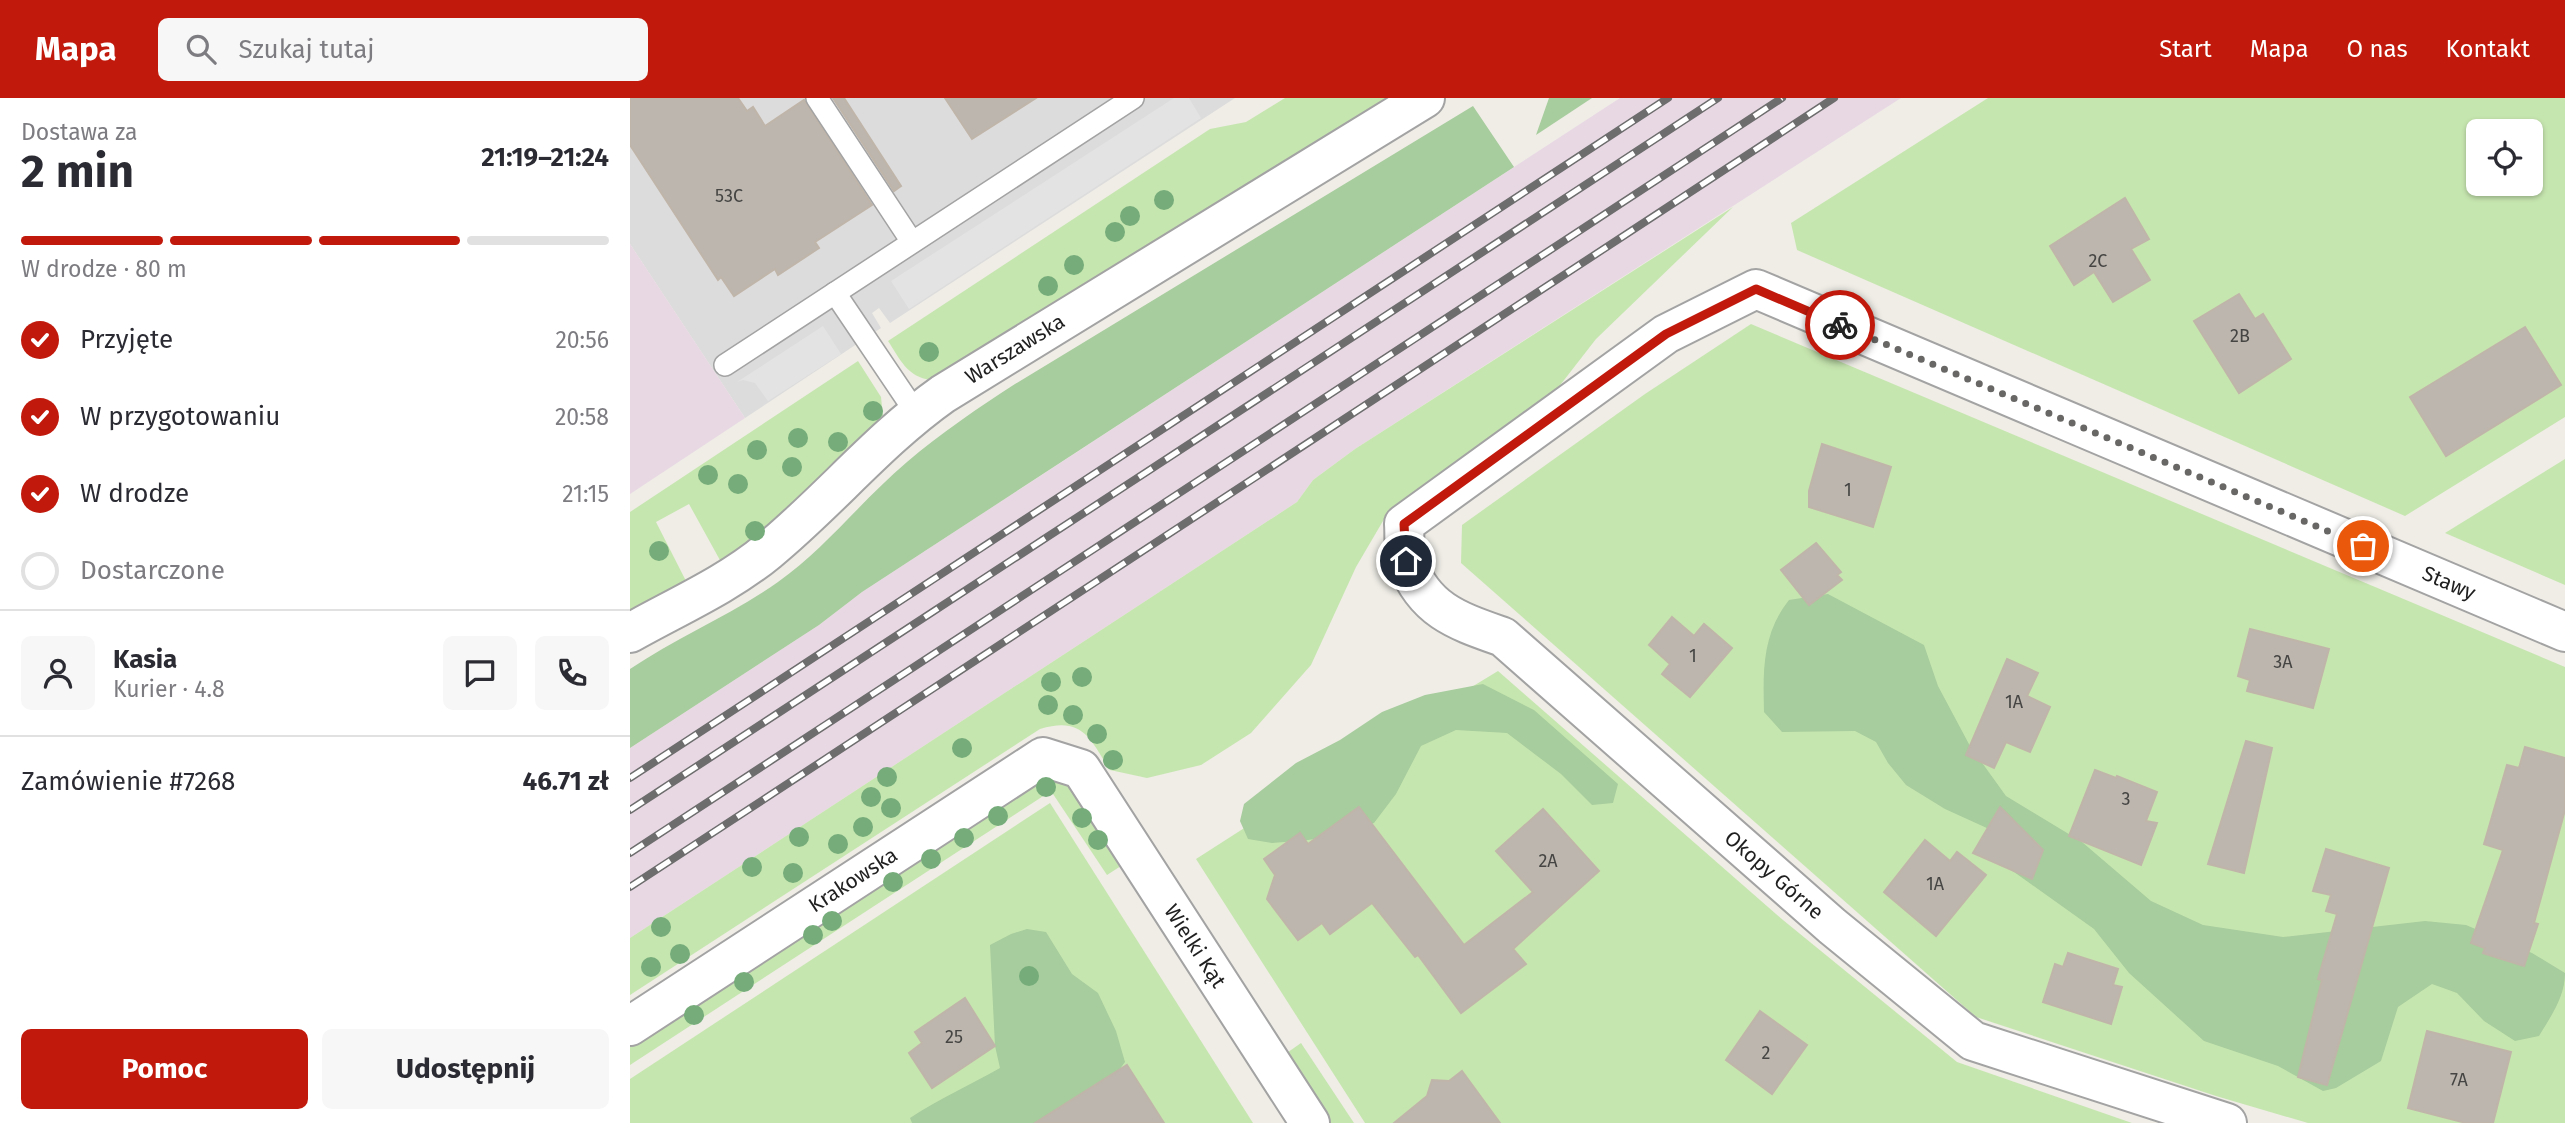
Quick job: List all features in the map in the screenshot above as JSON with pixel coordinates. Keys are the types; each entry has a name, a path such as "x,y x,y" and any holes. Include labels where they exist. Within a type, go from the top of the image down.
{"street":[{"name":"Warszawska","path":"630,633 712,589 766,553 790,533 888,436 972,374 1425,98"},
{"name":"Stawy","path":"1404,524 1666,334 1756,289 2565,632"},
{"name":"Okopy Górne","path":"1404,524 1406,561 1427,598 1454,619 1503,637 1832,926 1973,1041 2228,1123"},
{"name":"Krakowska","path":"630,1026 1043,757 1081,769"},
{"name":"Wielki Kąt","path":"1081,769 1310,1123"}],"lane":[{"path":"817,98 912,242"},
{"path":"724,365 1133,98"},
{"path":"835,293 916,413"}],"shaded area":[{"path":"630,98 1235,98 890,323 879,308 872,313 881,328 745,418 630,244"},
{"path":"1174,98 1189,98 1201,118 909,309 891,281"},
{"path":"1620,98 1901,98 1355,449 1313,480 1297,502 630,938 630,748 819,625 862,592"},
{"path":"630,244 745,418 630,494"},
{"path":"823,326 841,354 768,401 755,383 743,380 737,382"}],"green space":[{"path":"1285,98 1391,98 931,380 910,371 888,341 1210,129 1246,122"},
{"path":"1549,98 1592,98 1536,135"},
{"path":"1988,98 2565,98 2565,417 2405,516 1797,250 1791,223"},
{"path":"1473,106 1514,167 862,592 819,625 630,748 630,669 778,582 812,554 907,462 987,402"},
{"path":"1733,207 1596,339 1554,393 1390,509 1356,567 1311,665 1251,733 1201,765 1147,778 1110,770 1090,740 1076,728 1055,726 1040,729 630,995 630,938 1297,502 1313,480 1355,449"},
{"path":"1751,324 2565,667 2565,1123 2308,1123 2216,1096 1976,1017 1461,563 1462,525 1645,394"},
{"path":"858,361 881,397 883,416 760,537 721,562 689,504 656,522 686,581 630,613 630,512"},
{"path":"2565,459 2565,585 2445,533"},
{"path":"1828,594 1924,645 1938,686 1970,746 2006,796 2082,842 2151,901 2203,925 2283,937 2425,921 2466,925 2532,953 2565,973 2560,998 2539,1036 2515,1041 2484,1021 2457,993 2432,984 2398,1007 2381,1061 2336,1088 2323,1091 2278,1066 2204,1041 2129,973 2094,929 1993,857 1989,829 1945,809 1906,785 1888,763 1876,742 1855,731 1782,732 1764,712 1766,653 1780,613 1789,600"},
{"path":"1498,671 1783,920 1957,1062 2132,1123 1365,1123 1196,859 1330,773"},
{"path":"1483,684 1534,710 1618,784 1613,803 1592,805 1561,774 1507,733 1456,730 1421,746 1396,794 1374,823 1341,835 1308,840 1272,843 1248,839 1240,821 1244,804 1296,763 1340,740 1382,712 1425,695"},
{"path":"1037,781 1067,784 1074,789 1124,864 1107,875 1051,791 630,1065 630,1040"},
{"path":"1050,803 1253,1123 630,1123 630,1079"},
{"path":"1027,929 1046,932 1072,974 1098,993 1116,1031 1125,1062 1080,1123 912,1123 910,1118 921,1111 1000,1068 995,1046 990,945"},
{"path":"1301,1043 1354,1123 1328,1123 1284,1055"}],"building":[{"path":"630,98 738,98 747,111 753,107 765,126 804,100 872,205 815,242 819,248 778,275 775,269 734,296 721,277 718,280 630,145"},
{"path":"833,98 844,98 901,186 894,191"},
{"path":"945,98 1036,98 972,139"},
{"path":"2125,198 2149,239 2131,249 2150,280 2113,302 2094,272 2074,285 2050,246"},
{"path":"2239,294 2255,319 2263,314 2291,359 2239,393 2194,321"},
{"path":"2525,327 2561,385 2446,456 2410,397"},
{"path":"1822,444 1891,467 1873,527 1809,507 1809,491"},
{"path":"1816,543 1841,572 1837,575 1842,580 1809,605 1781,570"},
{"path":"1672,617 1694,636 1704,624 1732,648 1690,697 1662,674 1670,664 1649,645"},
{"path":"2250,629 2329,649 2313,708 2247,691 2250,680 2238,676"},
{"path":"2007,659 2038,673 2027,696 2050,707 2030,752 2006,742 1994,768 1966,755"},
{"path":"2246,741 2272,748 2244,873 2208,864"},
{"path":"2525,747 2565,758 2565,810 2534,923 2538,924 2524,966 2483,953 2485,948 2471,943 2503,850 2484,844 2507,765 2519,768"},
{"path":"2095,770 2157,792 2146,821 2157,823 2141,865 2069,836"},
{"path":"1359,807 1464,945 1533,892 1496,851 1543,809 1599,871 1513,949 1526,964 1461,1013 1418,955 1415,957 1372,903 1330,934 1322,923 1298,940 1267,899 1275,875 1264,859 1300,833 1308,844"},
{"path":"2000,807 2043,850 2032,879 1973,853"},
{"path":"1925,840 1950,861 1957,852 1986,875 1936,936 1884,892"},
{"path":"2326,849 2389,868 2327,1085 2298,1077 2322,980 2318,979 2337,914 2326,911 2331,895 2313,891"},
{"path":"2068,953 2118,969 2113,985 2122,987 2111,1024 2043,1002 2055,964 2063,967"},
{"path":"965,998 995,1046 932,1088 909,1053 922,1043 915,1032"},
{"path":"1760,1011 1807,1045 1772,1094 1726,1060"},
{"path":"2427,1031 2511,1052 2493,1123 2466,1123 2408,1108"},
{"path":"1127,1065 1164,1123 1035,1123"},
{"path":"1462,1071 1500,1123 1394,1123 1427,1096 1432,1080 1449,1081"}],"railway":[{"path":"630,778 1668,98"},
{"path":"630,810 1718,98"},
{"path":"630,853 1782,98"},
{"path":"630,887 1834,98"}],"way so far":[{"path":"1840,325 2363,546"}],"route":[{"path":"1406,561 1404,524 1666,334 1756,289 1840,325"}]}
